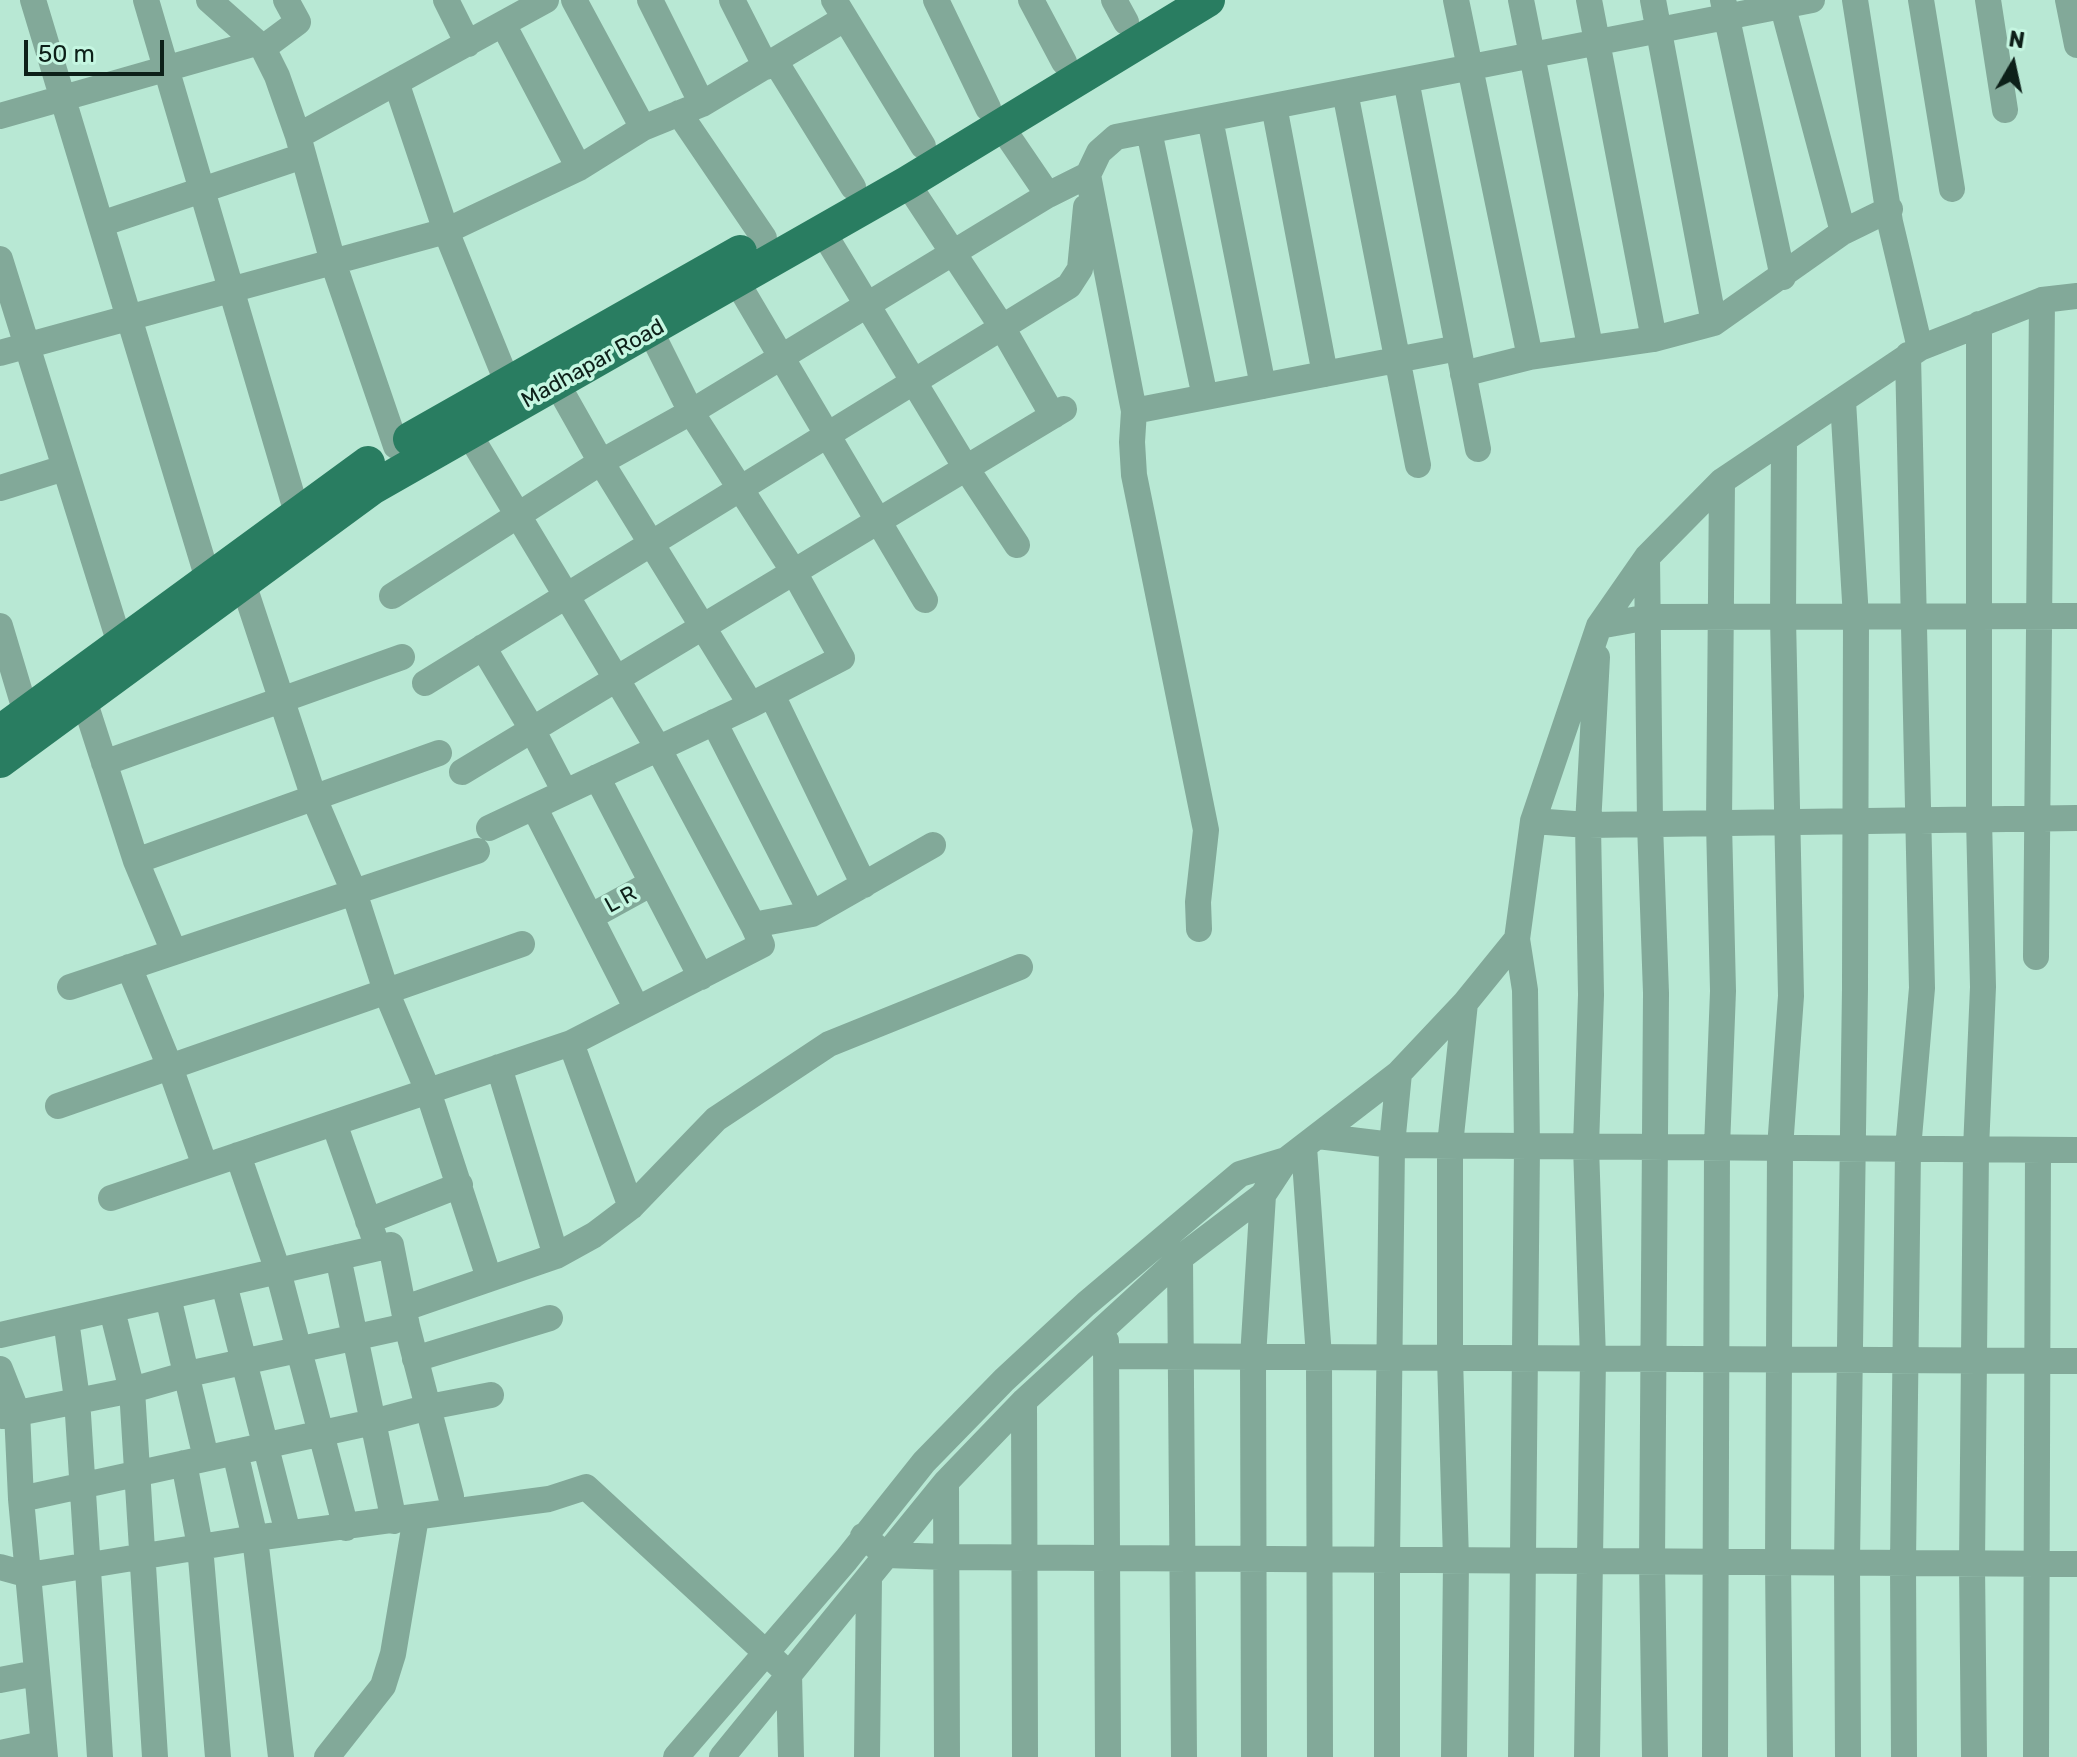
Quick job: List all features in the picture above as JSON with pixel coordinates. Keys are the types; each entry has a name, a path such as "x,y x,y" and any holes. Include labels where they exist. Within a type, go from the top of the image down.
{"main road":[{"name":"Madhapar Road","path":"0,761 372,488 651,332 907,183 1064,62 1120,11 1162,0"},
{"name":"Madhapar Road","path":"13,722 359,468 923,146 994,117 1208,0"}],"street":[{"path":"33,0 208,579"},
{"path":"146,0 297,513"},
{"path":"209,0 260,46 277,76 333,262 396,446"},
{"path":"0,116 166,68 260,46 298,22 286,0"},
{"path":"446,0 468,44"},
{"path":"574,0 643,128"},
{"path":"650,0 690,108 764,238"},
{"path":"732,0 770,64 853,187"},
{"path":"936,0 994,117 1048,195"},
{"path":"1031,0 1064,62"},
{"path":"1456,0 1530,357"},
{"path":"1521,0 1590,346"},
{"path":"1589,0 1654,339"},
{"path":"1653,0 1714,323"},
{"path":"425,683 1069,286 1080,269 1088,175 1099,152 1116,137 1598,44 1659,30 1725,8 1812,0"},
{"path":"1855,0 1914,351 1913,618 1922,988 1908,1149 1904,1757"},
{"path":"1921,0 1952,189"},
{"path":"1988,0 2005,110"},
{"path":"2068,0 2077,45"},
{"path":"101,224 202,190 300,146 396,82 468,44 536,2"},
{"path":"1782,4 1843,232"},
{"path":"1725,8 1783,277"},
{"path":"0,353 446,231 579,168 643,128 690,108 770,64 839,9 923,146"},
{"path":"503,24 579,168"},
{"path":"1406,80 1478,449"},
{"path":"396,82 446,231 508,384"},
{"path":"1345,92 1418,465"},
{"path":"1274,106 1325,374"},
{"path":"1210,119 1263,386"},
{"path":"1149,131 1205,397"},
{"path":"392,596 601,462 691,412 1048,195 1088,175"},
{"path":"1088,175 1134,411 1134,475 1206,830 1198,902 1199,929"},
{"path":"462,772 1059,412 907,183"},
{"path":"1134,411 1396,360 1460,361 1530,357 1654,339 1714,323 1843,232 1890,216"},
{"path":"823,232 966,468 1017,545"},
{"path":"0,259 120,644"},
{"path":"737,282 925,600"},
{"path":"1521,1757 1527,1147 1525,990 1517,939 1533,821 1599,626 1647,557 1722,481 1914,351 2042,300 2077,296"},
{"path":"2036,957 2042,300"},
{"path":"1974,1757 1972,1564 1976,1149 1983,987 1979,819 1979,324"},
{"path":"70,987 354,892 483,840 534,807 762,700 842,658 794,572 691,412 651,332"},
{"path":"557,384 601,462 704,626 762,700 864,885"},
{"path":"1843,401 1856,618 1848,1757"},
{"path":"111,1198 571,1043 762,945 658,748 469,434"},
{"path":"1780,1757 1780,1148 1791,996 1783,618 1784,441"},
{"path":"0,488 64,468"},
{"path":"1715,1757 1717,1147 1723,991 1719,823 1722,481"},
{"path":"1647,557 1650,824 1656,993 1652,1562 1655,1757"},
{"path":"243,583 314,798 354,892 386,991 428,1091 489,1278"},
{"path":"1599,626 1649,617 2077,616"},
{"path":"0,626 13,722"},
{"path":"1587,1757 1593,1359 1586,1146 1591,995 1588,825 1599,626"},
{"path":"483,647 565,792"},
{"path":"104,763 402,657"},
{"path":"84,700 136,861 174,952"},
{"path":"714,722 812,914"},
{"path":"136,861 439,753"},
{"path":"597,777 701,977"},
{"path":"534,807 637,1009"},
{"path":"1533,821 1588,825 2077,818"},
{"path":"753,925 812,914 933,845"},
{"name":"L R","path":"590,917 652,883"},
{"path":"722,1757 946,1482 1024,1401 1180,1258 1263,1195 1303,1148 1399,1073 1465,1003 1517,939"},
{"path":"58,1106 522,944"},
{"path":"129,967 170,1067 205,1166"},
{"path":"9,1412 132,1390 188,1374 354,1338 489,1278 556,1256 594,1235 631,1207 716,1119 829,1044 1020,967"},
{"path":"1454,1757 1456,1560 1450,1358 1450,1145 1465,1003"},
{"path":"571,1043 631,1207"},
{"path":"499,1067 556,1256"},
{"path":"1387,1757 1392,1145 1399,1073"},
{"path":"334,1123 378,1248"},
{"path":"676,1757 924,1462 1004,1380 1086,1304 1240,1174 1303,1148 1392,1145 2077,1150"},
{"path":"1303,1148 1319,1357 1320,1757"},
{"path":"2036,1757 2034,1564 2038,1150"},
{"path":"238,1155 278,1271 346,1528"},
{"path":"368,1221 460,1185"},
{"path":"1254,1757 1253,1357 1263,1195"},
{"path":"0,1335 391,1245 415,1359 451,1496"},
{"path":"327,1757 383,1686 393,1654 413,1518 373,1422 338,1257"},
{"path":"1180,1258 1184,1757"},
{"path":"224,1284 288,1533"},
{"path":"168,1297 188,1374 218,1757"},
{"path":"112,1310 132,1390 155,1757"},
{"path":"415,1359 550,1318"},
{"path":"66,1320 77,1399 100,1757"},
{"path":"1106,1326 1108,1757"},
{"path":"1106,1356 2077,1361"},
{"path":"0,1369 21,1499 44,1750 0,1753"},
{"path":"21,1499 491,1395"},
{"path":"1024,1401 1025,1757"},
{"path":"235,1452 255,1538 281,1757"},
{"path":"946,1482 947,1757"},
{"path":"0,1567 29,1575 288,1533 346,1528 549,1499 586,1487 789,1674 791,1757"},
{"path":"863,1536 886,1555 947,1557 2077,1564"},
{"path":"867,1757 869,1577"},
{"path":"0,1680 36,1673"}]}
